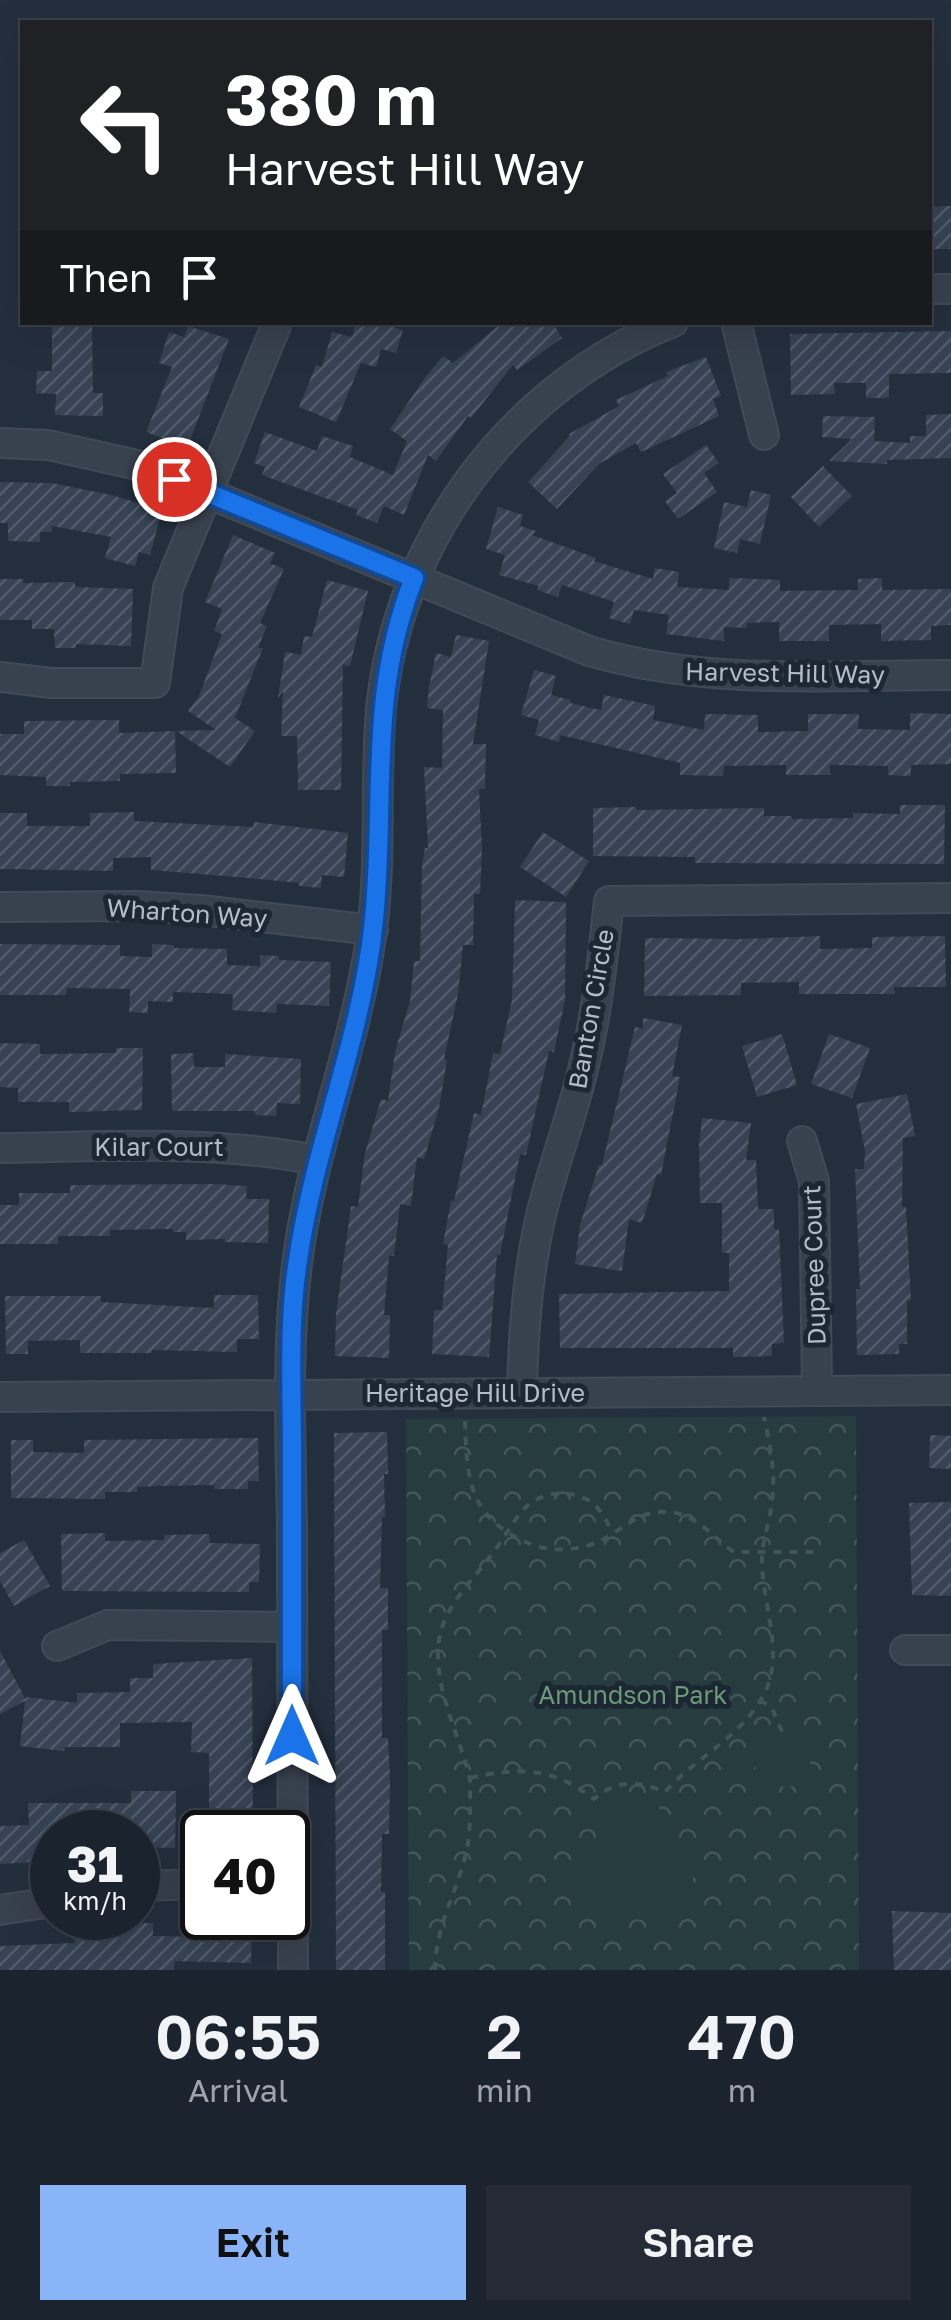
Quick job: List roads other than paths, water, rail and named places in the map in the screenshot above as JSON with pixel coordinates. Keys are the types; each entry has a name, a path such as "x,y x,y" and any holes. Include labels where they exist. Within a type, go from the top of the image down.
{"street":[{"path":"291,1810 291,1394 297,1265 316,1160 348,1051 373,930 382,708 390,652 414,578 448,510 481,464 513,428 575,375 667,325"},
{"path":"737,325 764,435"},
{"path":"0,677 50,683 155,683 168,588 276,326"},
{"name":"Harvest Hill Way","path":"0,442 96,454 142,466 590,651 671,671 716,676 951,674"},
{"name":"Banton Circle","path":"522,1393 529,1274 540,1220 586,1060 600,985 609,901 951,898"},
{"name":"Wharton Way","path":"0,907 137,906 373,930"},
{"name":"Dupree Court","path":"802,1140 814,1181 816,1390"},
{"name":"Kilar Court","path":"0,1148 220,1146 316,1160"},
{"name":"Heritage Hill Drive","path":"0,1396 951,1390"},
{"path":"57,1646 108,1625 292,1626"},
{"path":"905,1650 951,1650"},
{"path":"0,1910 30,1905"},
{"path":"292,1940 293,1970"}],"park label":[{"name":"Amundson Park","path":"633,1695"}]}
